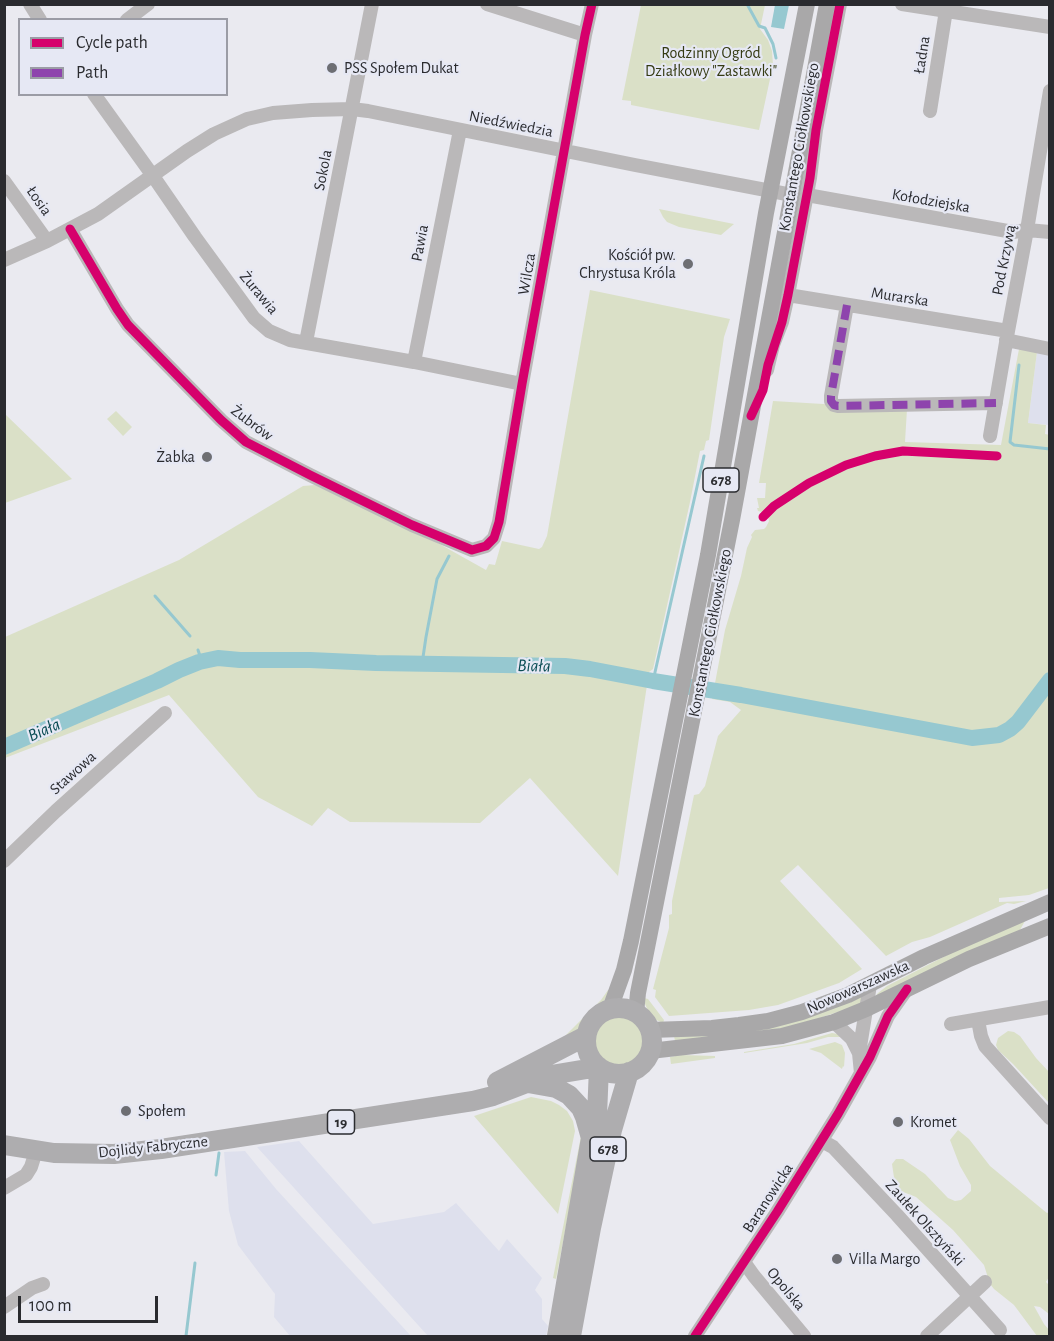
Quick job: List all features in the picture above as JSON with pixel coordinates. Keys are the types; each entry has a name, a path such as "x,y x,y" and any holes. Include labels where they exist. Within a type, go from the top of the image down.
{"highway":[{"path":"610,1009 624,1008 636,1013 642,1017 650,1030 652,1044 650,1051 642,1064 629,1072"},
{"name":"19","path":"452,1104 586,1036 592,1022 610,1009"},
{"path":"586,1036 588,1053 599,1067"},
{"name":"19","path":"452,1104 493,1096 545,1076 599,1067 614,1073 629,1072"},
{"name":"678","path":"557,1336 591,1138 597,1116 599,1067"},
{"name":"678","path":"571,1336 612,1130 629,1072"},
{"path":"526,1083 556,1088 569,1095 581,1108 591,1138"},
{"name":"Dojlidy Fabryczne","path":"4,1145 54,1153 120,1153 230,1139 452,1104"}],"main road":[{"name":"Konstantego Ciołkowskiego","path":"692,680 708,555 771,191 807,4"},
{"name":"Konstantego Ciołkowskiego","path":"636,1013 692,680 751,416 758,375 800,195 827,4"},
{"path":"801,31 804,38 810,41 821,37"},
{"path":"739,373 743,368 751,367 758,375"},
{"name":"Konstantego Ciołkowskiego","path":"610,1009 624,970 688,701"},
{"name":"Nowowarszawska","path":"650,1030 711,1028 768,1021 822,1006 870,985 924,957 1050,902"},
{"name":"Nowowarszawska","path":"650,1051 762,1039 834,1022 969,959 1050,926"}],"street":[{"path":"30,4 39,18"},
{"path":"130,18 148,4"},
{"name":"Sokola","path":"306,342 372,4"},
{"path":"487,4 585,35"},
{"name":"Wilcza","path":"486,546 494,538 499,522 592,4"},
{"name":"Konstantego Ciołkowskiego","path":"751,416 763,390 788,295 800,195 816,130 840,4"},
{"path":"902,4 947,8 1050,27"},
{"name":"Ładna","path":"930,111 947,8"},
{"name":"Żurawia","path":"95,96 254,318 269,331 290,340 522,384"},
{"name":"Pod Krzywą","path":"990,436 1049,98"},
{"name":"Niedźwiedzia","path":"4,260 47,241 98,214 214,134 235,123 273,113 352,109 368,111 634,165 800,195"},
{"name":"Pawia","path":"414,362 460,130"},
{"name":"Łosia","path":"4,181 47,241"},
{"name":"Kołodziejska","path":"800,195 1013,232 1027,230 1050,232"},
{"name":"Żubrów","path":"70,229 128,325 221,420 246,442 412,525 472,550 486,546"},
{"name":"Murarska","path":"788,295 1007,335 1050,349"},
{"path":"847,305 831,396 834,405 996,404"},
{"name":"Stawowa","path":"4,861 165,713"},
{"path":"861,1074 859,1053 870,985"},
{"name":"Baranowicka","path":"695,1336 852,1092 888,1016 907,989"},
{"path":"951,1024 1050,1008"},
{"path":"978,1020 985,1046 1050,1118"},
{"path":"834,1022 852,1038 859,1053"},
{"name":"Zaułek Olsztyński","path":"822,1141 833,1147 1000,1330"},
{"path":"4,1188 26,1175 36,1151"},
{"name":"Opolska","path":"744,1262 804,1336"},
{"path":"927,1336 985,1282"},
{"path":"4,1307 32,1288 43,1284"}],"shaded area":[{"path":"1037,352 1049,354 1049,425 1028,423"},
{"path":"299,1141 373,1224 444,1212 456,1203 499,1251 507,1239 542,1278 535,1290 542,1299 542,1319 548,1326 546,1336 428,1336 257,1147"},
{"path":"245,1151 276,1189 411,1336 290,1336 274,1317 275,1294 238,1245 229,1211 224,1152"}],"green space":[{"name":"Rodzinny Ogród Działkowy \"Zastawki\"","path":"641,5 765,5 760,29 772,51 773,65 759,130 631,105 631,101 622,100"},
{"path":"659,209 734,224 721,235 679,227 667,222"},
{"path":"590,290 730,319 724,337 709,440 706,441 704,450 700,451 653,669 649,672 618,876 530,778 480,823 350,822 328,808 312,826 258,797 169,695 5,758 5,637 179,560 303,486 315,485 427,537 486,570 489,564 495,565 502,541 539,549 542,547 547,536"},
{"path":"1019,349 1037,352 1028,423 1046,425 1045,434 1050,435 1049,888 1029,895 999,898 999,902 1026,901 1007,903 930,937 912,942 886,956 798,865 780,881 862,969 839,983 778,1005 749,1010 669,1016 655,997 656,990 653,989 669,928 669,915 672,914 672,901 694,795 699,794 705,786 718,736 741,710 730,702 712,699 725,630 751,535 755,530 764,529 769,521 768,517 758,511 757,498 765,498 766,483 759,483 773,401 907,409 905,442 1001,445"},
{"path":"116,411 132,427 123,436 107,419"},
{"path":"5,414 72,479 5,503"},
{"path":"1026,919 1020,930 872,1000 887,986 986,935"},
{"path":"608,990 611,990 603,1003 579,1030 564,1037 601,1000"},
{"path":"867,992 862,1004 792,1027 675,1041 674,1036"},
{"path":"644,998 648,999 664,1020 663,1023 654,1019 649,1013"},
{"path":"619,1016 637,1023 644,1041 637,1059 619,1066 601,1059 594,1041 601,1023"},
{"path":"1008,1031 1020,1036 1049,1072 1049,1103 998,1050 996,1045 998,1038"},
{"path":"832,1033 843,1035 807,1043 744,1053 794,1044"},
{"path":"835,1042 842,1045 845,1053 842,1069 821,1053 809,1049"},
{"path":"715,1056 715,1058 671,1064 670,1057"},
{"path":"531,1097 559,1105 567,1111 573,1121 575,1131 558,1214 474,1116"},
{"path":"958,1130 969,1139 990,1166 1047,1213 1049,1212 1049,1277 1046,1282 1049,1285 1049,1314 1040,1307 1034,1306 1049,1330 1049,1336 1037,1336 1014,1305 990,1284 984,1265 953,1230 916,1197 898,1190 895,1184 892,1164 896,1159 903,1159 925,1174 948,1198 955,1201 961,1200 971,1191 971,1185 960,1166 950,1140"},
{"path":"581,1136 583,1137 556,1279 553,1278"}],"water":[{"path":"775,5 789,5 784,29 771,27"}],"waterway":[{"path":"747,4 759,26 765,28 773,44 776,58"},
{"path":"1019,365 1010,442 1014,445 1050,449"},
{"path":"653,681 704,456"},
{"path":"422,664 437,579 449,556"},
{"path":"155,596 190,636"},
{"path":"198,650 202,662"},
{"name":"Biała","path":"4,747 179,670 218,658 565,666 741,695 972,738 999,735 1010,729 1050,680"},
{"path":"216,1175 219,1153"},
{"path":"186,1336 195,1263"}],"marked path":[{"path":"847,305 831,396 834,405 996,403"}],"cycle path":[{"path":"70,229 128,325 221,420 246,442 412,525 472,550 486,546 494,538 499,522 592,4"},
{"path":"751,416 763,390 788,295 840,4"},
{"path":"763,517 774,506 809,483 846,465 875,456 903,451 997,456"},
{"path":"695,1336 838,1114 870,1057 888,1016 907,989"}],"place":[{"name":"PSS Społem Dukat","path":"332,68"},
{"name":"Kościół pw. Chrystusa Króla","path":"688,264"},
{"name":"Żabka","path":"207,457"},
{"name":"Społem","path":"126,1111"},
{"name":"Kromet","path":"898,1122"},
{"name":"Villa Margo","path":"837,1259"}]}
